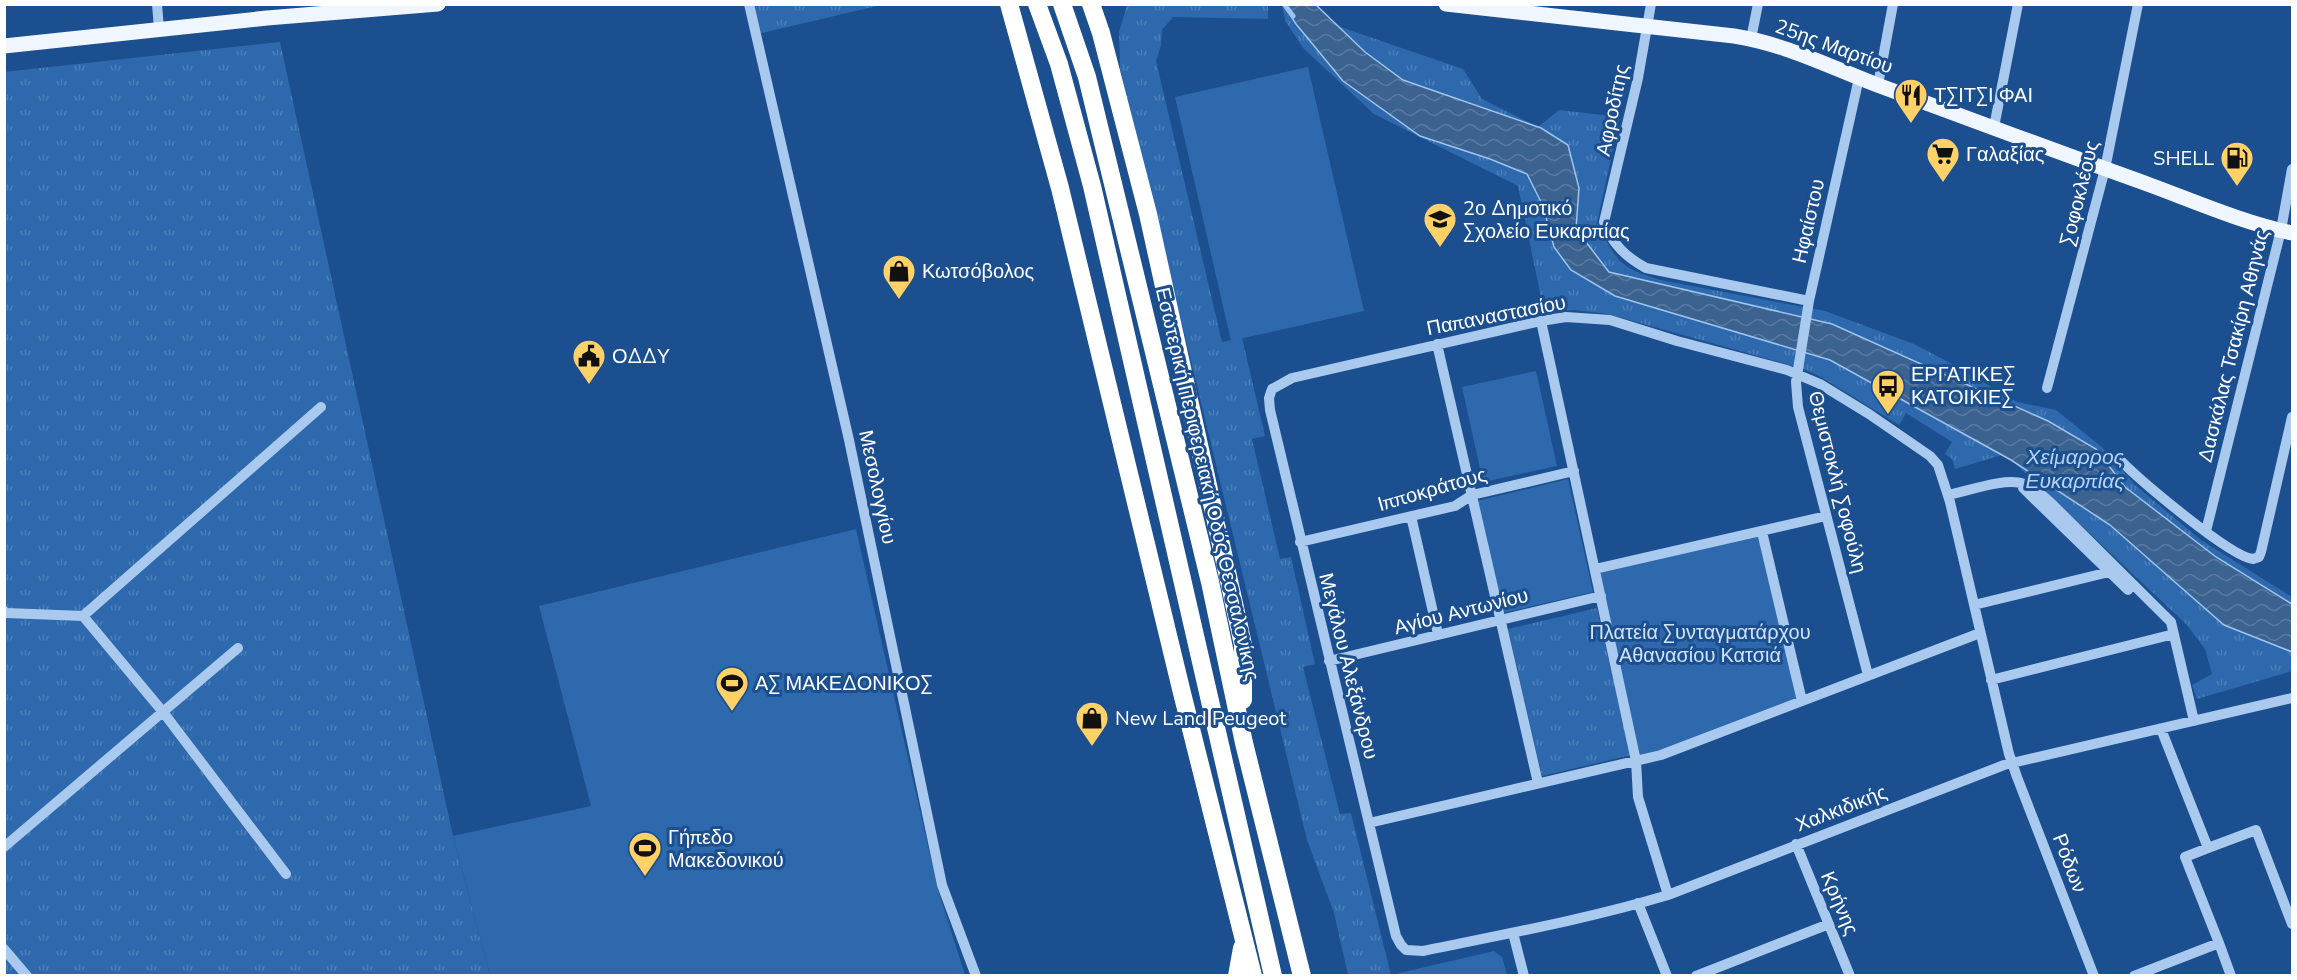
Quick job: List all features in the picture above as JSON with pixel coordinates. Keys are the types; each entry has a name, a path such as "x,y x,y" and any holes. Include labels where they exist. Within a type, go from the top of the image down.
{"highway":[{"path":"995,4 1020,44"},
{"path":"1009,4 1060,188 1253,975"},
{"path":"1037,4 1059,64 1092,186 1273,975"},
{"name":"Εσωτερική Περιφερειακή Οδός Θεσσαλονίκης","path":"1062,4 1090,89 1210,582 1244,743 1302,975"},
{"path":"1091,4 1101,33 1154,236 1243,645 1244,743"},
{"path":"1101,33 1103,4"},
{"path":"1238,975 1244,937"}],"main road":[{"path":"4,46 267,18 438,4"},
{"name":"25ης Μαρτίου","path":"1446,4 1751,39 1800,54 2104,169 2287,232"}],"street":[{"path":"157,4 159,29"},
{"name":"Μεσολογγίου","path":"749,4 849,440 942,885 976,975"},
{"name":"Αφροδίτης","path":"1651,4 1638,78 1604,222 1610,238 1630,259 1646,268 1809,303"},
{"path":"1751,39 1758,4"},
{"path":"1878,85 1893,4"},
{"path":"1994,127 2018,4"},
{"name":"Σοφοκλέους","path":"2047,388 2104,169 2138,4"},
{"name":"Ηφαίστου","path":"1797,374 1809,303 1859,78"},
{"name":"Δασκάλας Τσακίρη Αθηνάς","path":"2206,531 2287,232 2292,169"},
{"name":"Παπαναστασίου","path":"1272,389 1292,378 1566,317 1610,320 1797,374"},
{"path":"1541,321 1636,761 1638,797 1668,895"},
{"path":"1437,344 1538,783"},
{"name":"Θεμιστοκλή Σοφούλη","path":"1868,675 1797,400 1797,374 1820,384 1869,414 1930,456 1938,465 1949,498 2012,763"},
{"name":"Μεγάλου Αλεξάνδρου","path":"1272,389 1269,399 1270,410 1300,542 1396,936 1404,948"},
{"path":"4,611 6,613 83,616 321,407"},
{"path":"2121,461 2156,494 2206,531 2253,560 2259,557 2292,417"},
{"name":"Ιπποκράτους","path":"1300,542 1455,506 1472,495 1574,471"},
{"path":"1949,498 2010,482 2022,483 2031,487 2051,503 2171,622 2192,722"},
{"path":"1949,498 2021,486 2166,624 2192,722"},
{"path":"1411,516 1438,634"},
{"path":"1595,569 1826,516"},
{"path":"1762,532 1802,701"},
{"path":"1974,605 2109,572"},
{"name":"Αγίου Αντωνίου","path":"1329,661 1601,596"},
{"path":"83,616 163,712 286,874"},
{"path":"1369,823 1668,753 1980,633"},
{"path":"1991,680 2170,635"},
{"path":"4,847 238,648"},
{"name":"Χαλκιδικής","path":"1404,948 1423,951 1513,933 1668,895 2012,763 2292,698"},
{"path":"2161,729 2208,848"},
{"name":"Ρόδων","path":"2012,763 2094,975"},
{"path":"2231,975 2185,857 2256,830 2292,924"},
{"name":"Κρήνης","path":"1796,844 1849,975"},
{"path":"2282,896 2292,891"},
{"path":"1638,903 1667,975"},
{"path":"1696,975 1829,924"},
{"path":"1513,933 1524,975"},
{"path":"2134,975 2219,943"},
{"path":"4,949 27,975"}],"green space":[{"path":"751,4 881,5 753,35"},
{"path":"1127,5 1268,5 1268,19 1173,17 1162,30 1161,45 1156,61 1222,342 1242,338 1265,436 1252,439 1280,559 1291,557 1315,664 1303,667 1340,814 1351,813 1391,975 1348,975 1334,913 1307,840 1120,68 1119,32"},
{"path":"1282,7 1463,69 1482,99 1538,127 1559,110 1620,117 1597,223 1620,261 1635,271 1660,280 1825,311 1914,344 2017,402 2056,410 2103,448 2135,485 2201,540 2292,597 2292,671 2197,699 2192,685 2212,674 2205,649 2186,624 2005,454 1955,469 1952,459 1945,454 1952,442 1906,413 1899,425 1804,369 1608,314 1574,310 1544,312 1518,186 1374,114 1303,48 1286,22"},
{"path":"280,42 453,836 490,975 5,975 4,72"},
{"path":"1308,67 1364,311 1231,341 1175,97"},
{"path":"7,114 9,173 5,176 4,115"},
{"path":"1536,371 1557,466 1483,482 1462,387"},
{"path":"1568,479 1593,592 1503,613 1477,501"},
{"name":"ΑΣ ΜΑΚΕΔΟΝΙΚΟΣ","path":"856,529 938,890 965,975 490,975 453,836 591,806 539,606"},
{"name":"Πλατεία Συνταγματάρχου Αθανασίου Κατσιά","path":"1762,532 1802,701 1636,761 1595,569"},
{"path":"1597,608 1631,755 1542,776 1508,629"},
{"path":"1494,951 1502,957 1507,975 1391,975"}],"water":[{"name":"Χείμαρρος Ευκαρπίας","path":"1284,5 1316,5 1365,52 1403,80 1541,128 1568,145 1579,188 1576,229 1609,272 1832,324 2048,421 2096,449 2125,487 2216,557 2292,604 2292,652 2224,625 2110,525 2011,460 1830,360 1615,296 1571,270 1554,247 1543,206 1527,174 1420,136 1343,81 1296,24"}],"waterway":[{"name":"Χείμαρρος Ευκαρπίας","path":"1284,4 1293,16"}],"place":[{"name":"ΤΣΙΤΣΙ ΦΑΙ","path":"1911,124"},
{"name":"Γαλαξίας","path":"1943,183"},
{"name":"SHELL","path":"2237,187"},
{"name":"2ο Δημοτικό Σχολείο Ευκαρπίας","path":"1440,248"},
{"name":"Κωτσόβολος","path":"899,300"},
{"name":"ΟΔΔΥ","path":"589,385"},
{"name":"ΕΡΓΑΤΙΚΕΣ ΚΑΤΟΙΚΙΕΣ","path":"1888,415"},
{"name":"ΑΣ ΜΑΚΕΔΟΝΙΚΟΣ","path":"732,712"},
{"name":"New Land Peugeot","path":"1092,747"},
{"name":"Γήπεδο Μακεδονικού","path":"645,877"}]}
